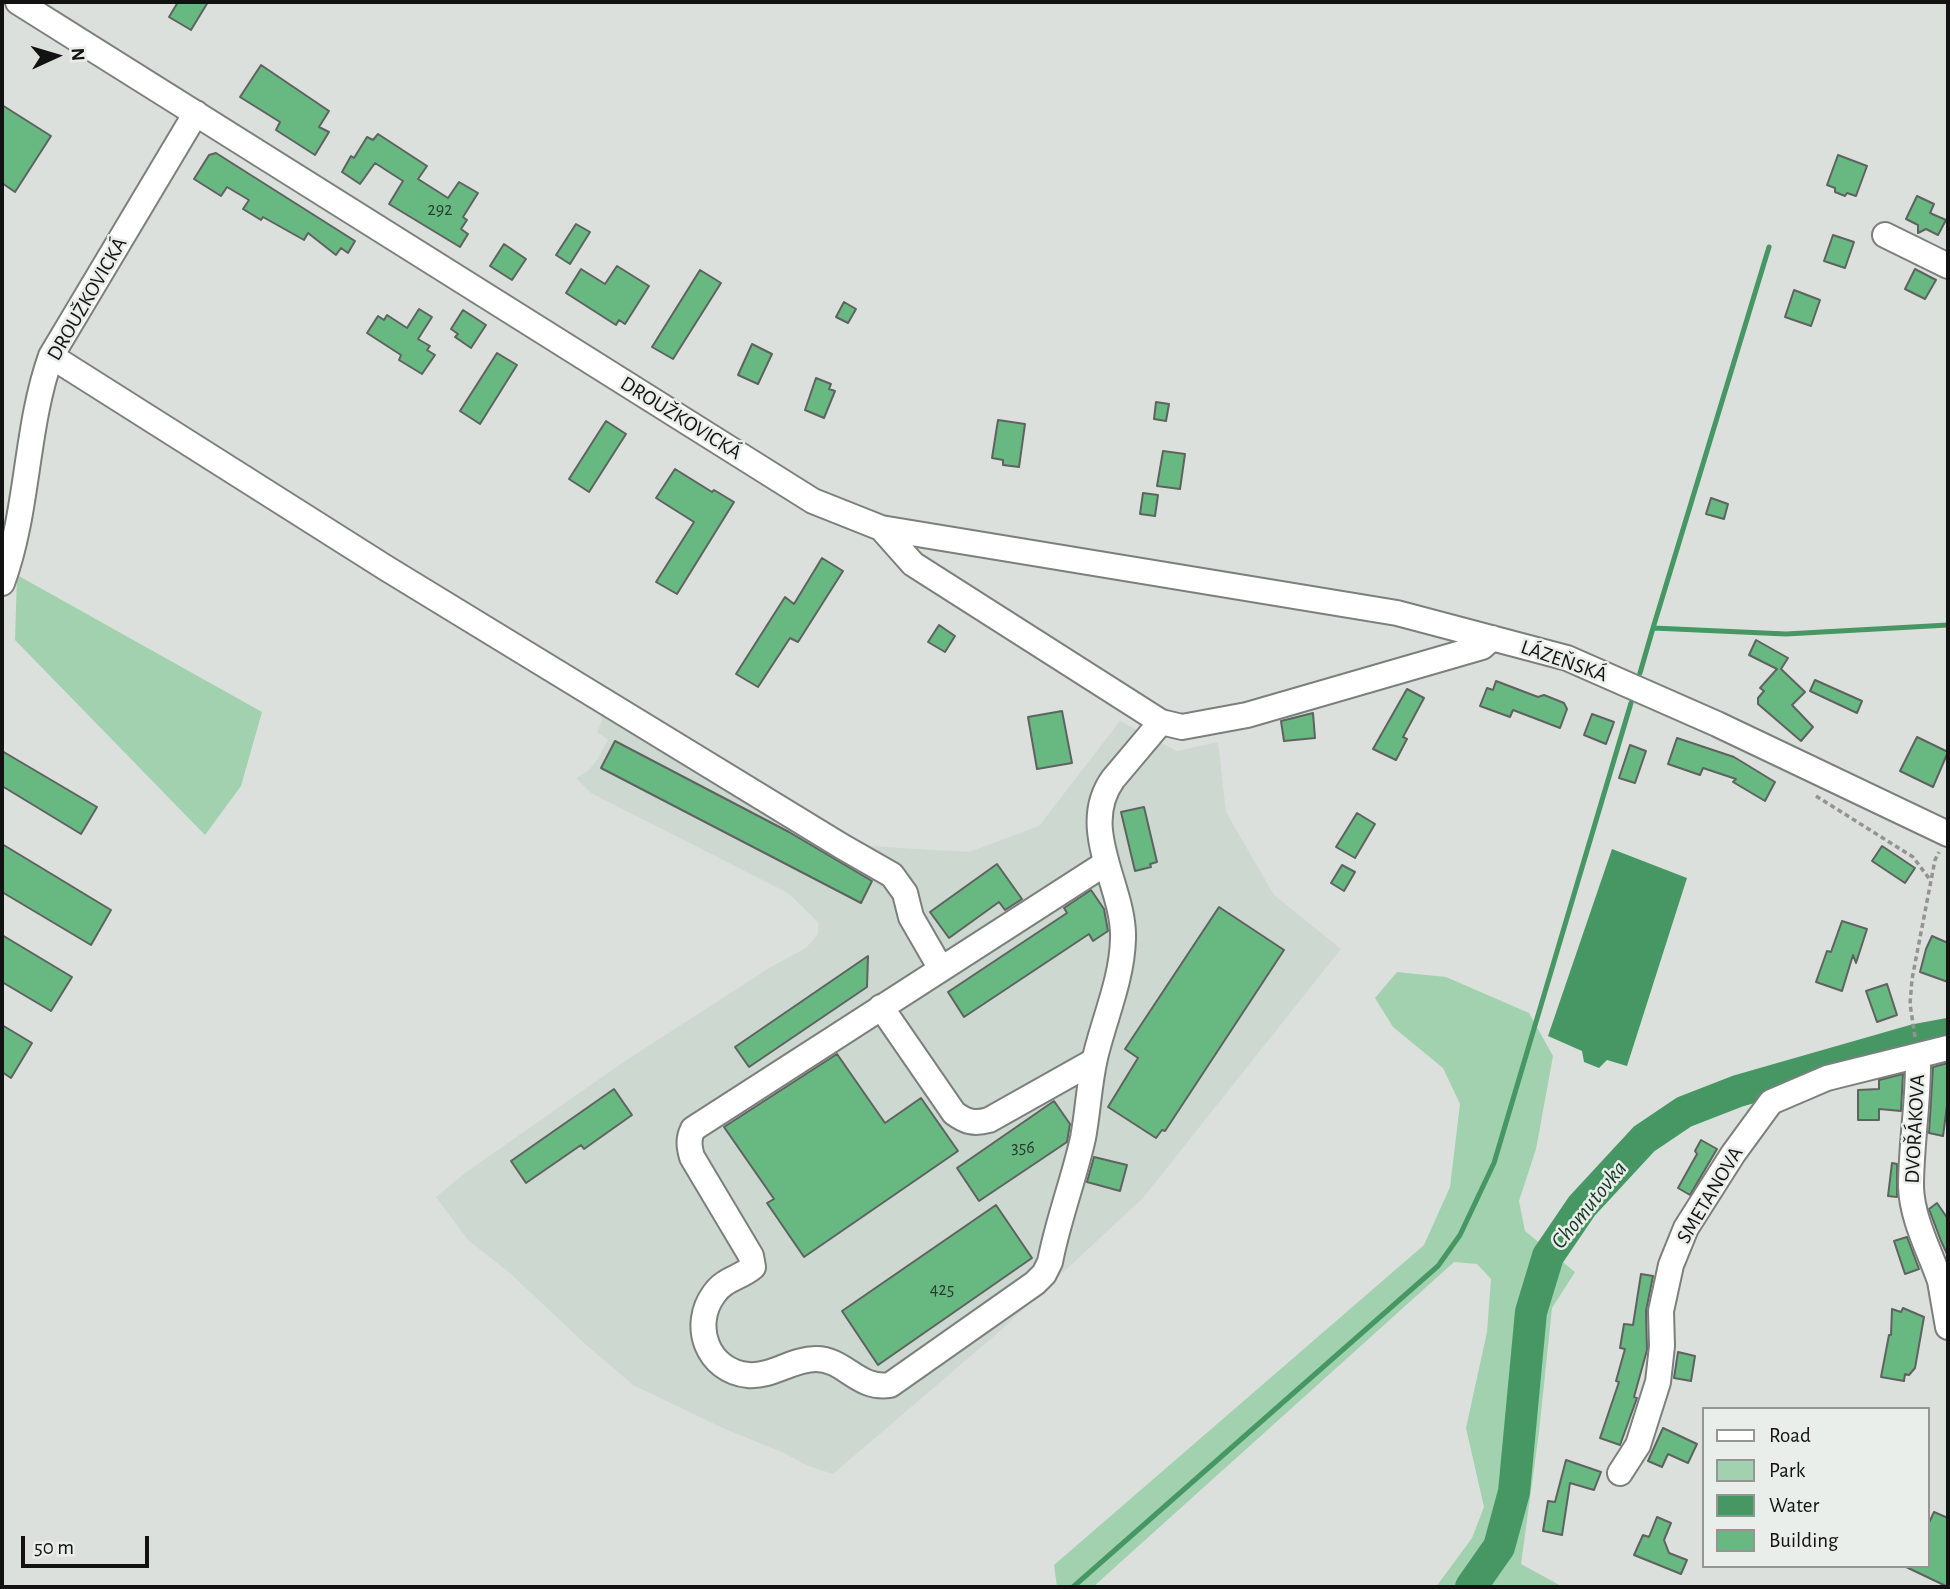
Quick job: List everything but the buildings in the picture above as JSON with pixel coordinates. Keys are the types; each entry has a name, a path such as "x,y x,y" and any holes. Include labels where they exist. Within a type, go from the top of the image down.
{"street":[{"name":"DROUŽKOVICKÁ","path":"18,2 813,501 881,528 913,564 1161,722"},
{"name":"DROUŽKOVICKÁ","path":"2,583 14,550 40,386 51,356 196,113"},
{"path":"1885,234 1948,267"},
{"path":"51,356 69,370 113,395 386,568 892,875 905,893 911,917 941,969"},
{"path":"881,528 1396,613 1492,638"},
{"name":"LÁZEŇSKÁ","path":"1161,722 1182,727 1247,715 1482,647 1492,638 1567,658 1717,724 1947,834"},
{"path":"1106,863 693,1129 689,1136 692,1157 751,1256 753,1267 744,1275 729,1279 715,1292 705,1310 703,1330 706,1345 716,1361 730,1371 747,1375 767,1374 785,1366 817,1359 849,1371 876,1387 890,1385 1044,1274 1050,1262 1083,1138 1094,1061 1121,962 1123,936 1099,821 1106,789 1161,722"},
{"path":"881,1007 954,1113 963,1120 976,1124 989,1120 1094,1061"},
{"name":"SMETANOVA","path":"1620,1473 1638,1445 1658,1382 1662,1346 1661,1311 1671,1265 1686,1228 1733,1154 1771,1102 1827,1078 1948,1048"},
{"name":"DVOŘÁKOVA","path":"1918,1056 1919,1088 1911,1188 1914,1210 1944,1280 1948,1327"}],"path":[{"path":"1812,793 1913,857 1931,881"},
{"path":"1913,1029 1910,1004 1912,979 1935,860 1947,834"}],"shaded area":[{"path":"600,716 703,754 853,845 969,852 1039,826 1120,721 1177,751 1218,742 1226,812 1274,895 1341,949 1143,1198 1000,1331 833,1474 808,1466 633,1385 511,1274 468,1240 436,1197 465,1173 622,1063 769,968 806,948 818,934 818,922 788,893 591,793 576,778 588,771 608,740 597,732 602,720"}],"green space":[{"path":"17,575 262,712 241,786 205,835 15,640"},
{"path":"1397,972 1446,977 1529,1013 1553,1056 1536,1149 1519,1201 1525,1231 1575,1272 1552,1308 1521,1564 1563,1587 1436,1587 1472,1538 1484,1507 1466,1428 1487,1332 1491,1279 1477,1264 1454,1262 1093,1587 1057,1587 1054,1565 1424,1245 1450,1187 1460,1104 1443,1068 1393,1027 1375,998"}],"water":[{"path":"1612,849 1687,878 1627,1066 1607,1060 1599,1068 1584,1062 1582,1051 1548,1036"}],"waterway":[{"path":"1653,628 1769,247"},
{"path":"1640,673 1653,628 1786,634 1948,625"},
{"path":"1073,1587 1438,1266 1460,1235 1494,1163 1631,703"},
{"name":"Chomutovka","path":"1471,1587 1499,1547 1514,1492 1531,1312 1548,1256 1582,1206 1644,1139 1684,1112 1738,1091 1916,1040 1948,1034"}]}
